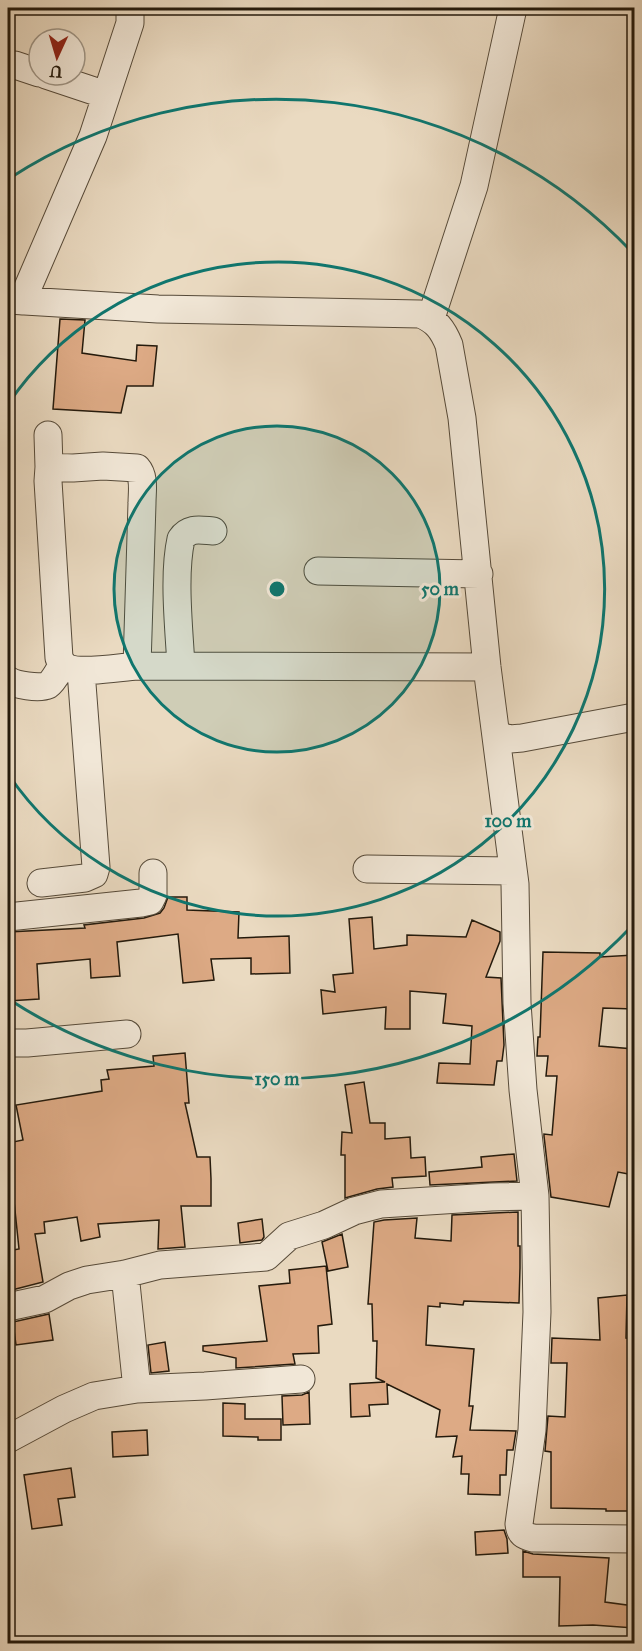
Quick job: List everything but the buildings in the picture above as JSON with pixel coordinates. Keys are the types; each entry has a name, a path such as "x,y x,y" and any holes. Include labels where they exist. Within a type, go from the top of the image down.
{"street":[{"path":"130,8 130,23 93,136 15,301 158,309 420,314 431,318 449,345 462,418 488,667 515,884 517,1003 523,1090 535,1196 537,1312 532,1430 519,1530 522,1535 533,1538 634,1539"},
{"path":"431,318 474,186 513,8"},
{"path":"82,87 106,95"},
{"path":"41,883 85,878 94,874 96,867 72,667 59,658 48,481 48,435"},
{"path":"49,467 103,466 137,468 141,472 137,666"},
{"path":"180,666 178,561 181,538 192,530 213,531"},
{"path":"318,571 479,574"},
{"path":"8,681 17,685 43,686 72,667 488,667"},
{"path":"496,735 510,739 522,738 634,717"},
{"path":"367,869 513,871"},
{"path":"8,917 150,901 153,896 153,873"},
{"path":"8,1042 27,1043 127,1034"},
{"path":"8,1307 45,1299 69,1286 87,1280 160,1265 266,1257 289,1236 324,1225 354,1211 381,1204 535,1196"},
{"path":"124,1274 137,1389"},
{"path":"8,1439 94,1396 137,1389 301,1379"}]}
